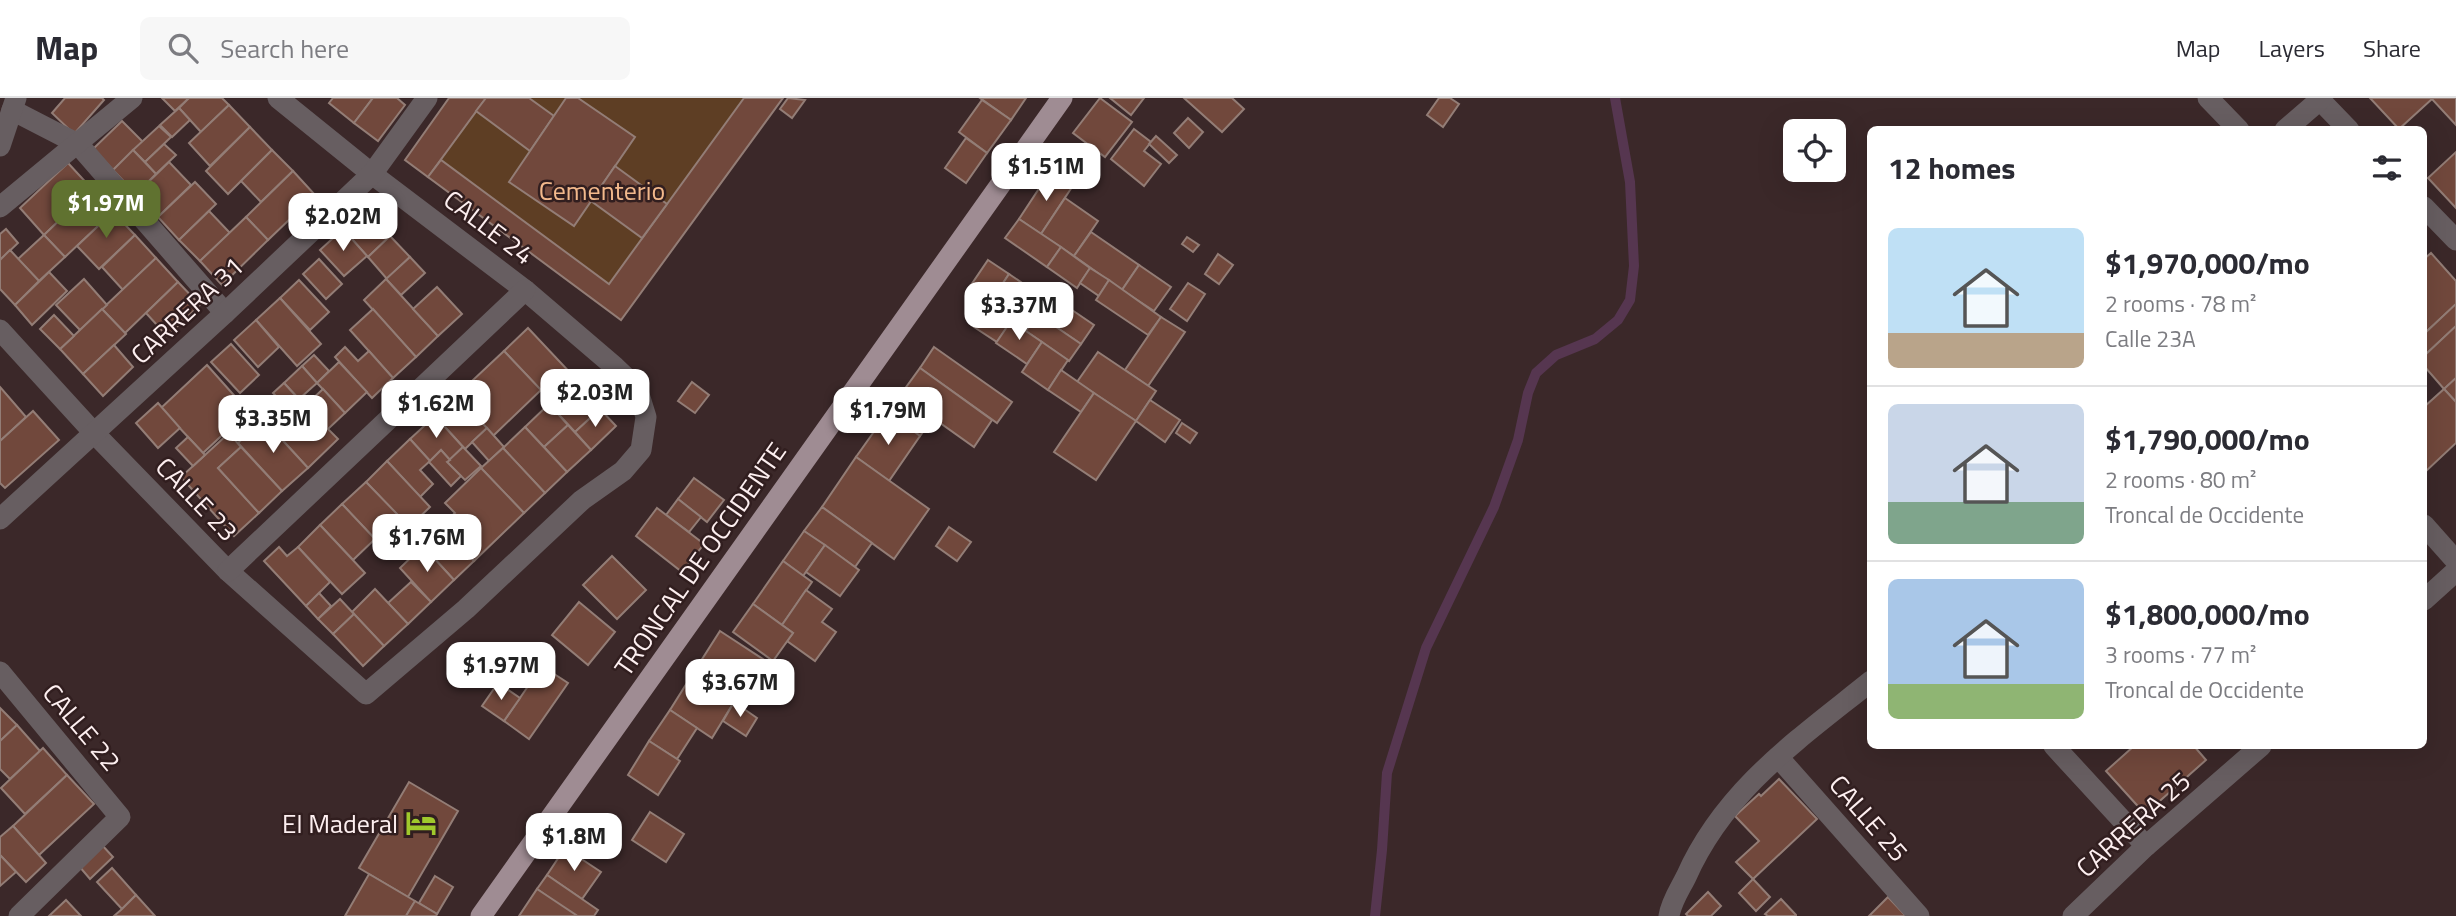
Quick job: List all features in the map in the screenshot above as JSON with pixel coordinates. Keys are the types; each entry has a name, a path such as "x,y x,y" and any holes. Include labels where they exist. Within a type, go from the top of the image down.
{"main road":[{"name":"TRONCAL DE OCCIDENTE","path":"481,916 1062,98"}],"street":[{"path":"0,207 132,98"},
{"name":"CALLE 24","path":"278,98 372,174 525,290 637,388 646,417 641,450 623,471 582,500 466,609 366,694"},
{"name":"CARRERA 31","path":"0,519 372,174 428,98"},
{"path":"2208,98 2235,126"},
{"path":"2290,126 2321,99 2345,126"},
{"path":"0,146 14,104 78,144 225,313"},
{"path":"2427,210 2456,240"},
{"path":"228,571 525,290"},
{"name":"CALLE 23","path":"0,330 94,434 228,571 366,694"},
{"path":"2427,528 2456,561"},
{"path":"2427,597 2456,571"},
{"name":"CALLE 22","path":"0,673 121,817 19,916"},
{"path":"1669,916 1691,865 1739,793 1778,757 1867,684"},
{"path":"2057,749 2146,846"},
{"name":"CARRERA 25","path":"2073,916 2146,846 2258,749"},
{"name":"CALLE 25","path":"1778,757 1919,916"}],"green space":[{"name":"Cementerio","path":"449,98 783,98 621,320 405,160"}],"building":[{"path":"65,98 104,100 74,134 52,113"},
{"path":"162,98 189,98 175,111"},
{"path":"189,98 222,98 229,105 201,132 179,108"},
{"path":"333,98 372,99 354,123 329,103"},
{"path":"373,98 397,98 405,105 378,141 354,123"},
{"path":"449,98 486,98 428,177 405,160"},
{"path":"486,98 529,98 554,116 530,151 476,111"},
{"path":"566,98 578,98 635,137 574,226 509,182"},
{"path":"744,98 783,98 621,320 428,177 441,160 609,284"},
{"path":"788,98 805,100 792,118 780,109"},
{"path":"980,98 1026,98 1011,120"},
{"path":"1100,98 1132,122 1105,157 1073,133"},
{"path":"1110,98 1144,98 1131,115"},
{"path":"1184,98 1232,98 1244,109 1222,132"},
{"path":"1439,98 1450,98 1459,104 1443,127 1427,115"},
{"path":"2370,98 2432,99 2402,126 2396,126"},
{"path":"2431,98 2456,98 2456,125"},
{"path":"982,100 1011,120 987,153 959,132"},
{"path":"229,105 250,127 210,166 189,143"},
{"path":"179,108 190,120 172,137 160,125"},
{"path":"1188,118 1203,132 1189,148 1174,133"},
{"path":"122,121 143,142 113,170 93,149"},
{"path":"159,126 171,137 145,162 133,150"},
{"path":"250,127 272,150 228,194 206,171"},
{"path":"1134,129 1151,142 1144,151 1161,164 1144,186 1111,159"},
{"path":"1156,136 1177,155 1169,163 1149,144"},
{"path":"966,138 987,153 966,183 945,168"},
{"path":"164,144 176,155 156,174 145,162"},
{"path":"133,150 156,174 136,194 113,170"},
{"path":"272,150 293,171 261,202 241,181"},
{"path":"2456,152 2456,208 2428,178"},
{"path":"169,162 191,185 158,217 136,194"},
{"path":"68,163 92,189 44,235 20,208"},
{"path":"615,166 667,204 642,238 591,201"},
{"path":"293,171 315,195 268,240 246,217"},
{"path":"1050,172 1072,187 1041,234 1019,219"},
{"path":"195,182 216,204 179,240 158,217"},
{"path":"92,189 113,212 65,257 44,235"},
{"path":"1065,198 1098,221 1074,256 1041,234"},
{"path":"365,209 390,236 368,257 343,229"},
{"path":"209,211 230,233 200,261 179,240"},
{"path":"113,212 135,235 99,269 77,246"},
{"path":"246,217 268,240 222,285 200,261"},
{"path":"1019,219 1061,247 1047,267 1005,238"},
{"path":"6,229 18,243 0,260 0,234"},
{"path":"343,229 367,256 344,276 320,250"},
{"path":"1091,232 1139,265 1122,290 1074,256"},
{"path":"44,235 65,257 39,281 18,259"},
{"path":"135,235 156,258 123,290 102,267"},
{"path":"390,236 410,257 387,279 368,257"},
{"path":"1187,237 1199,245 1193,252 1182,244"},
{"path":"1061,247 1090,268 1077,288 1047,267"},
{"path":"10,250 39,281 15,305 0,289 0,260"},
{"path":"2431,253 2456,281 2456,304 2427,331 2427,256"},
{"path":"1218,254 1233,265 1219,284 1205,274"},
{"path":"410,257 425,273 401,295 386,279"},
{"path":"156,258 178,282 125,333 102,309"},
{"path":"319,259 342,284 326,299 303,274"},
{"path":"988,260 1009,274 988,306 967,291"},
{"path":"1139,265 1171,287 1154,311 1122,290"},
{"path":"1090,268 1109,280 1099,296 1080,283"},
{"path":"49,272 67,291 32,325 15,305"},
{"path":"1009,274 1047,300 1026,331 988,306"},
{"path":"84,279 107,305 80,330 56,305"},
{"path":"386,279 438,336 416,357 364,300"},
{"path":"299,280 329,312 310,330 280,298"},
{"path":"1109,280 1161,317 1148,335 1096,300"},
{"path":"178,282 200,305 167,336 146,313"},
{"path":"1188,283 1205,294 1187,321 1170,309"},
{"path":"437,287 462,314 438,336 413,309"},
{"path":"1050,295 1094,325 1081,344 1037,314"},
{"path":"280,298 321,344 297,366 256,320"},
{"path":"2456,304 2456,326 2427,353 2427,331"},
{"path":"988,306 1011,321 997,342 974,327"},
{"path":"102,309 126,334 83,374 60,349"},
{"path":"373,309 416,357 393,378 350,330"},
{"path":"1037,314 1081,344 1069,361 1026,331"},
{"path":"54,315 74,336 60,349 40,329"},
{"path":"1161,317 1185,332 1148,386 1125,370"},
{"path":"256,320 279,347 258,367 234,340"},
{"path":"1011,321 1042,342 1027,364 996,343"},
{"path":"2456,326 2456,378 2444,389 2427,369 2427,353"},
{"path":"528,328 576,379 552,402 504,351"},
{"path":"1042,342 1068,360 1048,390 1022,372"},
{"path":"231,344 259,375 240,393 211,362"},
{"path":"114,345 133,367 103,396 83,374"},
{"path":"345,347 358,361 369,351 393,378 372,398 335,357"},
{"path":"934,347 1012,402 997,423 920,368"},
{"path":"504,351 541,390 493,436 456,396"},
{"path":"1098,352 1156,391 1136,421 1077,382"},
{"path":"314,355 329,371 317,383 302,366"},
{"path":"339,362 367,392 345,413 317,383"},
{"path":"207,365 248,411 203,453 161,408"},
{"path":"302,366 317,383 299,399 284,383"},
{"path":"920,368 992,420 974,447 933,418 920,436 888,412"},
{"path":"1061,370 1094,393 1081,412 1048,390"},
{"path":"2456,378 2456,402 2444,389"},
{"path":"576,379 602,407 575,432 549,404"},
{"path":"692,382 709,395 695,413 678,401"},
{"path":"284,383 295,395 285,405 273,393"},
{"path":"0,387 26,417 0,441"},
{"path":"323,389 345,413 328,429 338,439 308,468 276,433"},
{"path":"2444,389 2456,402 2456,443 2427,470 2427,404"},
{"path":"1094,393 1136,421 1096,480 1054,452"},
{"path":"456,396 487,428 465,449 435,416"},
{"path":"1150,400 1180,420 1165,442 1136,421"},
{"path":"158,403 180,428 158,448 136,423"},
{"path":"549,404 568,425 544,447 525,427"},
{"path":"600,409 616,426 591,450 575,432"},
{"path":"33,411 59,440 5,488 0,483 0,441"},
{"path":"888,412 920,436 889,481 856,457"},
{"path":"435,416 463,447 450,460 441,450 430,461 410,439"},
{"path":"263,419 308,468 282,491 238,443"},
{"path":"1182,423 1197,433 1190,443 1176,433"},
{"path":"568,425 591,450 567,472 544,447"},
{"path":"525,427 567,472 545,493 503,448"},
{"path":"487,428 504,447 489,461 472,442"},
{"path":"229,433 241,447 218,468 259,513 234,536 181,477"},
{"path":"188,437 205,455 193,466 176,448"},
{"path":"410,439 430,461 420,470 433,484 420,497 387,461"},
{"path":"241,447 282,491 259,513 218,468"},
{"path":"463,447 481,466 465,480 447,462"},
{"path":"503,448 545,493 524,513 481,468"},
{"path":"441,450 450,460 447,462 461,476 451,486 429,462"},
{"path":"856,457 929,509 894,559 822,507"},
{"path":"387,461 430,507 409,527 366,482"},
{"path":"481,468 524,513 474,561 441,526 455,513 445,503"},
{"path":"694,478 724,500 707,522 678,499"},
{"path":"366,482 399,516 375,539 342,504"},
{"path":"678,499 701,517 689,532 666,515"},
{"path":"342,504 375,539 353,560 320,525"},
{"path":"822,507 872,543 855,567 804,531"},
{"path":"657,508 704,544 682,572 636,536"},
{"path":"320,525 365,573 342,594 298,547"},
{"path":"949,527 971,542 957,561 936,546"},
{"path":"804,531 825,545 803,576 783,561"},
{"path":"452,537 474,561 454,580 432,556"},
{"path":"825,545 859,570 840,596 806,572"},
{"path":"423,546 454,580 431,602 400,568"},
{"path":"279,547 287,556 298,547 330,582 306,606 264,561"},
{"path":"612,556 646,590 617,619 583,585"},
{"path":"783,561 812,582 782,625 753,604"},
{"path":"411,582 431,602 408,624 388,603"},
{"path":"375,589 408,624 384,646 352,612"},
{"path":"806,590 832,609 822,622 836,632 815,661 787,641 793,633 782,625"},
{"path":"319,593 331,606 318,619 306,606"},
{"path":"340,599 354,614 333,634 318,619"},
{"path":"579,602 615,632 588,665 552,635"},
{"path":"753,604 793,633 773,661 733,632"},
{"path":"354,614 384,646 363,666 333,634"},
{"path":"720,631 769,663 740,706 692,675"},
{"path":"542,666 568,683 529,739 504,721"},
{"path":"692,675 734,702 712,738 670,710"},
{"path":"498,683 520,698 504,721 482,706"},
{"path":"734,702 757,718 746,736 723,721"},
{"path":"0,708 17,725 0,741"},
{"path":"670,710 697,728 677,759 649,741"},
{"path":"17,725 40,751 10,779 0,769 0,741"},
{"path":"649,741 680,761 658,795 628,775"},
{"path":"43,748 67,775 25,814 1,788"},
{"path":"2131,749 2197,749 2206,760 2145,814 2106,771"},
{"path":"67,775 94,804 39,855 13,826"},
{"path":"1779,779 1817,819 1753,879 1736,862 1759,841 1735,816"},
{"path":"409,782 458,811 408,897 359,868"},
{"path":"650,812 684,834 666,862 632,840"},
{"path":"13,826 46,863 26,882 0,855 0,837"},
{"path":"102,845 113,857 90,879 79,866"},
{"path":"565,848 601,872 582,899 547,875"},
{"path":"0,855 16,872 0,886"},
{"path":"112,868 136,895 122,909 97,882"},
{"path":"369,874 415,901 406,916 345,916"},
{"path":"547,875 598,910 594,916 575,916 537,889"},
{"path":"435,876 453,887 437,914 419,903"},
{"path":"1753,879 1770,897 1756,911 1739,893"},
{"path":"537,889 576,915 519,916"},
{"path":"1708,892 1721,906 1711,916 1688,916 1686,914"},
{"path":"136,895 155,916 114,916 122,909"},
{"path":"1888,897 1906,916 1869,916"},
{"path":"1781,899 1796,915 1796,916 1765,914"},
{"path":"66,900 81,916 49,916"},
{"path":"415,901 437,914 436,916 406,916"}],"waterway":[{"path":"1375,916 1387,773 1426,648 1494,507 1518,440 1528,393 1536,373 1556,355 1595,339 1618,320 1630,300 1634,266 1630,182 1615,98"}],"place":[{"name":"El Maderal","path":"421,823"}]}
